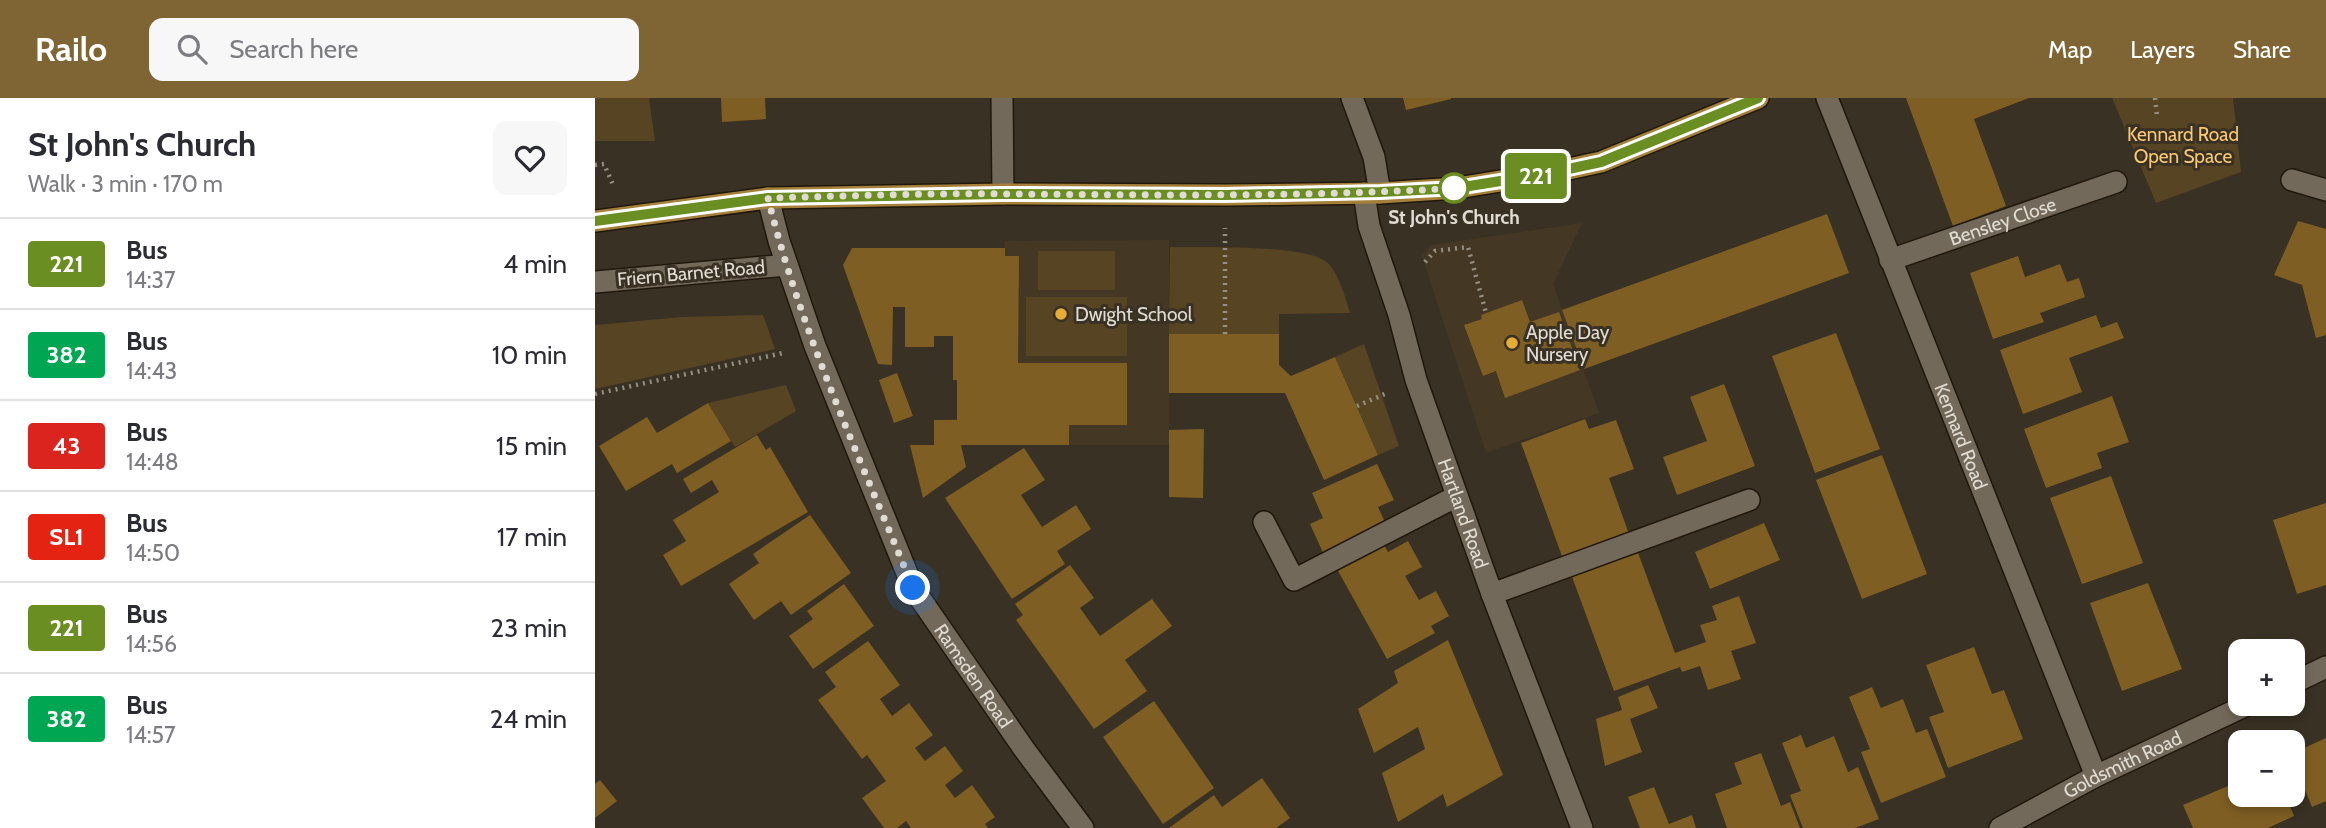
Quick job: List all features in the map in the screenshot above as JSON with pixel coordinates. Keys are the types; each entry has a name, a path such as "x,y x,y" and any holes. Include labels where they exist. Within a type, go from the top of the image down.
{"main road":[{"path":"595,221 768,198 1372,193 1457,188 1601,162 1758,98"}],"street":[{"path":"1002,98 1003,194"},
{"name":"Hartland Road","path":"1352,98 1374,157 1369,226 1399,315 1416,380 1492,594 1582,828"},
{"name":"Kennard Road","path":"1827,98 2096,776"},
{"path":"2292,180 2326,190"},
{"name":"Bensley Close","path":"1890,260 2116,182"},
{"name":"Ramsden Road","path":"768,198 787,265 815,346 913,588 1024,749 1083,828"},
{"name":"Friern Barnet Road","path":"595,282 787,265"},
{"path":"1264,523 1294,580 1457,495"},
{"path":"1492,594 1749,500"},
{"path":"2305,677 2326,667"},
{"name":"Goldsmith Road","path":"2000,828 2096,776 2228,714"}],"path":[{"path":"2155,98 2157,115"},
{"path":"595,165 604,164 614,188"},
{"path":"1225,195 1225,334"},
{"path":"1425,262 1435,251 1468,247 1486,313"},
{"path":"595,394 815,346"}],"shaded area":[{"name":"Apple Day Nursery","path":"1582,223 1553,284 1599,413 1486,453 1422,256 1431,245"},
{"name":"Dwight School","path":"1169,240 1169,445 934,445 934,420 957,419 957,381 953,380 953,248 1005,248 1005,241"}],"green space":[{"path":"595,98 649,98 655,141 595,141"},
{"name":"Kennard Road Open Space","path":"2112,98 2233,98 2241,172 2156,203"},
{"path":"1170,247 1278,250 1318,257 1329,264 1336,275 1350,313 1279,314 1279,334 1169,334"},
{"path":"1038,251 1115,251 1115,290 1038,290"},
{"path":"1026,297 1127,297 1127,356 1026,356"},
{"path":"763,315 775,349 595,389 595,325 682,317"},
{"path":"1364,344 1399,446 1378,455 1335,357"},
{"path":"786,385 796,411 735,447 708,403"}],"building":[{"path":"721,98 765,98 766,119 722,122"},
{"path":"1403,98 1451,98 1451,99 1406,110"},
{"path":"1906,98 2029,98 1974,119 2006,206 1953,226"},
{"path":"1827,214 1849,273 1584,369 1562,310"},
{"path":"2298,221 2326,229 2326,335 2316,338 2302,285 2274,275"},
{"path":"852,248 1005,248 1005,256 1019,256 1018,363 1127,363 1127,425 1069,425 1069,445 961,445 966,467 923,498 910,445 934,445 934,420 957,420 953,336 934,336 934,347 905,347 905,307 893,307 892,365 878,364 843,265"},
{"path":"2018,256 2025,277 2060,264 2067,282 2079,278 2085,297 2040,313 2044,322 1993,339 1970,273"},
{"path":"1522,300 1530,322 1559,312 1580,370 1505,398 1496,371 1483,376 1464,325 1482,319 1481,315"},
{"path":"2096,315 2101,328 2117,322 2124,338 2069,358 2082,392 2023,414 2000,350"},
{"path":"1836,333 1880,449 1815,473 1772,356"},
{"path":"1169,334 1279,334 1279,365 1291,376 1335,357 1378,455 1324,480 1285,393 1169,393"},
{"path":"897,373 913,416 894,423 879,380"},
{"path":"1724,384 1755,466 1677,495 1663,457 1707,441 1690,397"},
{"path":"2112,396 2129,442 2097,453 2102,468 2046,488 2024,429"},
{"path":"708,403 731,441 677,473 672,464 626,491 599,446 647,417 657,433"},
{"path":"1585,419 1589,429 1616,420 1634,469 1609,478 1629,534 1563,559 1521,443"},
{"path":"1204,429 1203,498 1169,497 1169,430"},
{"path":"757,435 766,450 770,447 808,512 681,586 663,555 686,541 673,520 719,492 712,480 691,493 683,479"},
{"path":"1024,448 1045,480 1021,495 1042,527 1076,505 1091,529 1057,551 1065,564 1012,599 945,498"},
{"path":"1882,455 1927,574 1862,599 1816,480"},
{"path":"1377,464 1394,500 1378,507 1388,529 1325,557 1310,524 1323,518 1312,493"},
{"path":"2111,476 2143,563 2082,584 2050,498"},
{"path":"2326,503 2326,585 2297,594 2273,520"},
{"path":"810,515 851,573 791,615 781,601 754,620 729,584 759,563 753,554"},
{"path":"1764,523 1780,560 1710,589 1695,552"},
{"path":"1408,541 1422,567 1405,576 1419,600 1436,591 1449,616 1431,626 1435,633 1387,659 1337,569 1383,543 1388,552"},
{"path":"1637,550 1675,653 1706,642 1700,625 1717,620 1712,606 1739,596 1756,643 1731,651 1741,679 1708,690 1700,666 1682,672 1680,667 1614,691 1571,574"},
{"path":"1070,565 1094,598 1080,608 1100,636 1152,599 1172,626 1125,660 1147,691 1094,729 1016,620 1023,615 1015,604"},
{"path":"2148,583 2182,669 2122,691 2090,603"},
{"path":"844,584 874,626 813,669 789,636 813,619 807,611"},
{"path":"1448,640 1503,775 1447,807 1443,794 1398,822 1382,773 1425,749 1418,727 1374,753 1358,709 1398,683 1394,671"},
{"path":"868,641 900,685 880,699 892,716 909,703 933,735 915,748 925,761 945,746 963,771 945,785 955,798 972,785 995,817 985,824 988,828 911,828 906,821 897,828 884,828 862,798 886,781 867,755 862,759 818,700 836,687 825,672"},
{"path":"1974,647 1992,694 2004,690 2023,739 1948,768 1929,717 1944,712 1926,665"},
{"path":"1648,685 1658,708 1630,719 1642,752 1605,766 1596,719 1622,710 1618,697"},
{"path":"1872,687 1881,708 1903,699 1916,733 1927,729 1946,777 1881,803 1861,752 1870,749 1849,697"},
{"path":"1154,701 1214,788 1163,824 1103,737"},
{"path":"1801,735 1806,748 1834,736 1848,772 1858,767 1879,819 1855,828 1803,828 1790,795 1801,791 1782,743"},
{"path":"2326,738 2326,801 2312,807 2305,790 2305,748"},
{"path":"1761,753 1781,806 1790,802 1800,828 1727,828 1715,794 1742,784 1734,763"},
{"path":"1262,778 1290,818 1276,828 1169,828 1214,795 1222,807"},
{"path":"600,780 617,801 595,818 595,784"},
{"path":"2228,786 2228,807 2290,807 2294,816 2268,828 2193,828 2183,805"},
{"path":"1654,787 1669,824 1692,815 1696,828 1640,828 1628,797"}],"bus line":[{"name":"221","path":"595,221 768,198 1003,194 1225,195 1457,188 1601,162 1758,98"}],"place":[{"name":"St John's Church","path":"1454,188"},
{"name":"Dwight School","path":"1061,314"},
{"name":"Apple Day Nursery","path":"1512,343"}],"route":[{"path":"913,588 815,346 779,241 768,198 1003,194 1225,195 1457,188 1454,188"}]}
